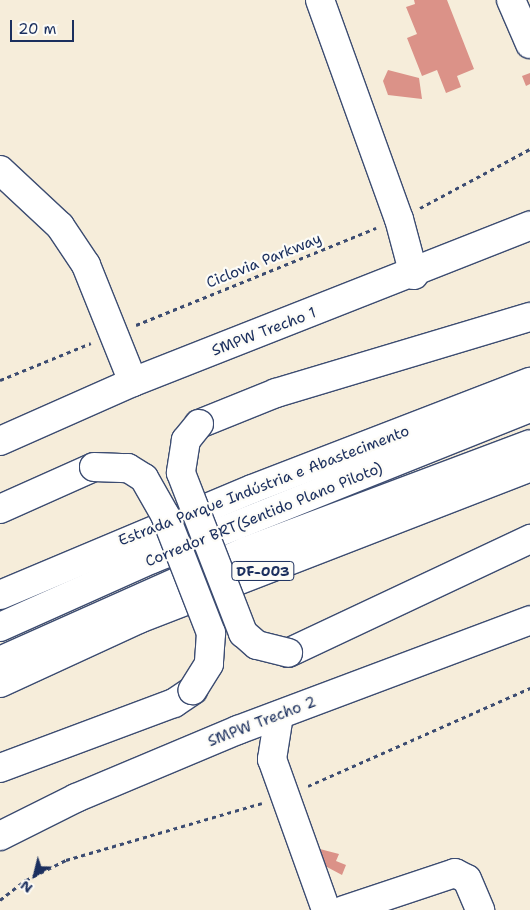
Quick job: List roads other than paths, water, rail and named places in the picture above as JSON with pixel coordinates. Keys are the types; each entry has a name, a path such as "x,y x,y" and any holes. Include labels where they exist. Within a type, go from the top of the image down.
{"main road":[{"path":"320,0 399,219 414,275"},
{"path":"511,0 530,44"},
{"path":"0,170 60,226 86,265 133,382"},
{"name":"SMPW Trecho 1","path":"0,441 133,382 414,275 530,226"},
{"path":"530,317 276,393 199,424 186,440 181,473 243,633 257,645 288,653 530,539"},
{"name":"Estrada Parque Indústria e Abastecimento","path":"0,595 226,499 530,382"},
{"name":"Corredor BRT(Sentido Plano Piloto)","path":"0,627 152,559 530,408"},
{"path":"0,661 246,551 530,444"},
{"path":"0,510 94,467 128,468 144,478 165,515 211,633 209,664 193,690 174,703 0,768"},
{"name":"DF-003","path":"0,684 138,619 530,467"},
{"name":"SMPW Trecho 2","path":"0,836 76,798 238,730 530,620"},
{"path":"279,715 272,759 326,910"},
{"path":"238,730 272,759"},
{"path":"344,910 455,873 468,879 480,910"}]}
